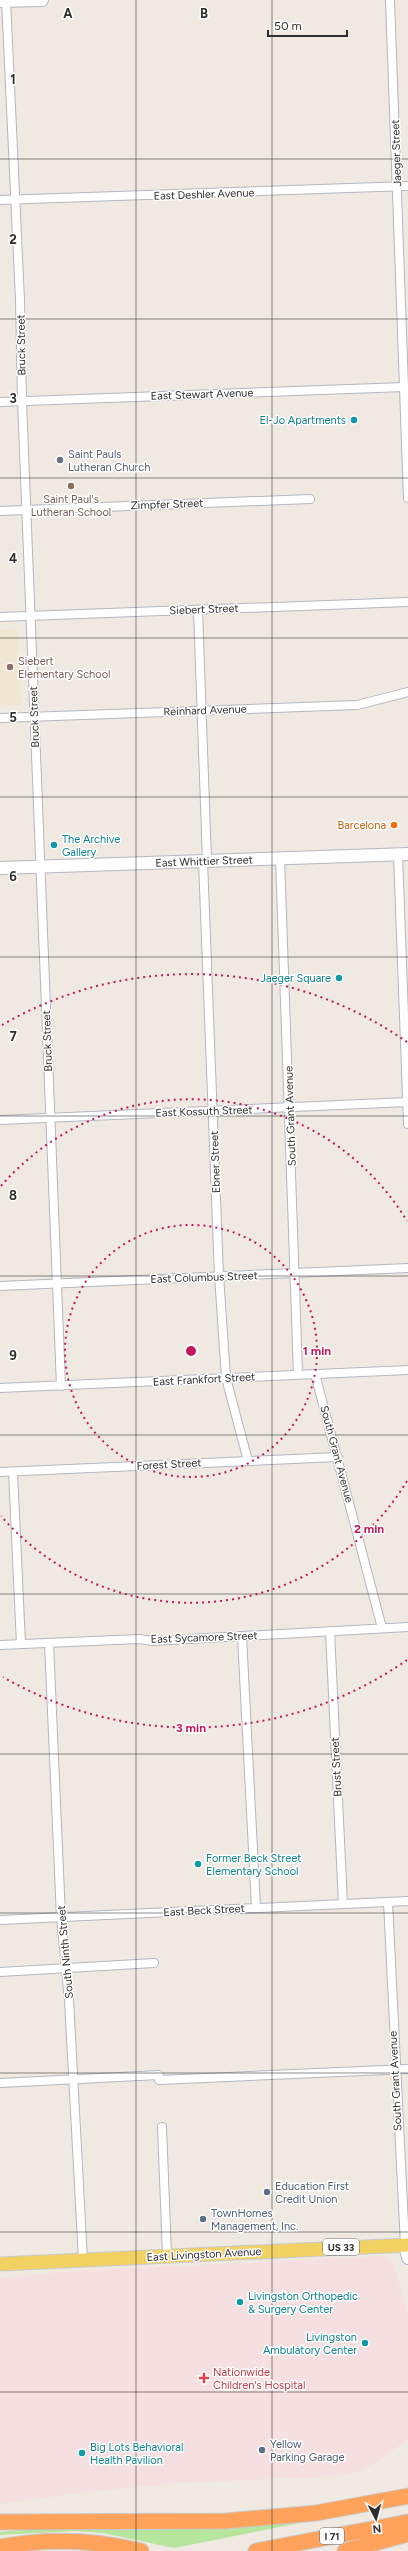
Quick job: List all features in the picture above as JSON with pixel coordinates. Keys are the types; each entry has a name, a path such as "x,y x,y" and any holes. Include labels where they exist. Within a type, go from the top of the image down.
{"highway":[{"path":"0,2522 226,2521 316,2513 408,2496"},
{"name":"I 71","path":"256,2551 408,2522"},
{"path":"345,2551 408,2534"},
{"path":"0,2547 43,2542 76,2541 141,2551"}],"main road":[{"name":"East Livingston Avenue","path":"0,2264 406,2245"}],"street":[{"path":"4,1 42,0"},
{"name":"Jaeger Street","path":"390,0 398,186 408,498"},
{"name":"Bruck Street","path":"4,1 20,300 22,401 39,866 61,1386"},
{"name":"East Deshler Avenue","path":"0,200 408,186"},
{"name":"East Stewart Avenue","path":"0,402 404,387"},
{"name":"Zimpfer Street","path":"0,511 310,499"},
{"name":"Siebert Street","path":"0,617 408,602"},
{"name":"Ebner Street","path":"198,610 212,1110 219,1276 226,1378 248,1461"},
{"name":"Reinhard Avenue","path":"0,718 357,705 408,692"},
{"path":"403,854 408,1124"},
{"name":"East Whittier Street","path":"0,868 403,854"},
{"name":"South Grant Avenue","path":"280,858 290,1107 298,1374"},
{"name":"East Kossuth Street","path":"0,1120 408,1102"},
{"name":"East Columbus Street","path":"0,1286 408,1268"},
{"name":"East Frankfort Street","path":"0,1388 408,1370"},
{"name":"South Grant Avenue","path":"315,1374 338,1456 382,1628"},
{"name":"Forest Street","path":"0,1472 338,1456"},
{"path":"13,1472 21,1644"},
{"name":"East Sycamore Street","path":"0,1645 242,1636 408,1626"},
{"name":"Brust Street","path":"330,1631 343,1904"},
{"path":"242,1636 256,1908"},
{"name":"South Ninth Street","path":"49,1643 61,1917 66,1968 83,2260"},
{"name":"East Beck Street","path":"0,1920 408,1901"},
{"name":"South Grant Avenue","path":"388,1902 399,2152 408,2258"},
{"path":"0,1972 154,1963"},
{"path":"0,2083 408,2069"},
{"path":"162,2127 167,2256"},
{"path":"399,2152 408,2152"}],"shaded area":[{"name":"Siebert Elementary School","path":"18,629 21,705 0,705 0,630"},
{"name":"Nationwide Children's Hospital","path":"386,2256 394,2265 408,2316 408,2439 377,2462 358,2472 339,2476 179,2483 85,2492 0,2504 0,2278 73,2271"}],"green space":[{"path":"330,2517 174,2548 103,2533 75,2531 0,2535 0,2532 30,2529"}],"place":[{"name":"El-Jo Apartments","path":"354,420"},
{"name":"Saint Pauls Lutheran Church","path":"60,460"},
{"name":"Saint Paul's Lutheran School","path":"71,486"},
{"name":"Siebert Elementary School","path":"10,667"},
{"name":"Barcelona","path":"394,825"},
{"name":"The Archive Gallery","path":"54,845"},
{"name":"Jaeger Square","path":"339,978"},
{"name":"Former Beck Street Elementary School","path":"198,1864"},
{"name":"Education First Credit Union","path":"267,2192"},
{"name":"TownHomes Management, Inc.","path":"203,2219"},
{"name":"Livingston Orthopedic & Surgery Center","path":"240,2302"},
{"name":"Livingston Ambulatory Center","path":"365,2343"},
{"name":"Nationwide Children's Hospital","path":"204,2378"},
{"name":"Yellow Parking Garage","path":"262,2450"},
{"name":"Big Lots Behavioral Health Pavilion","path":"82,2453"}]}
